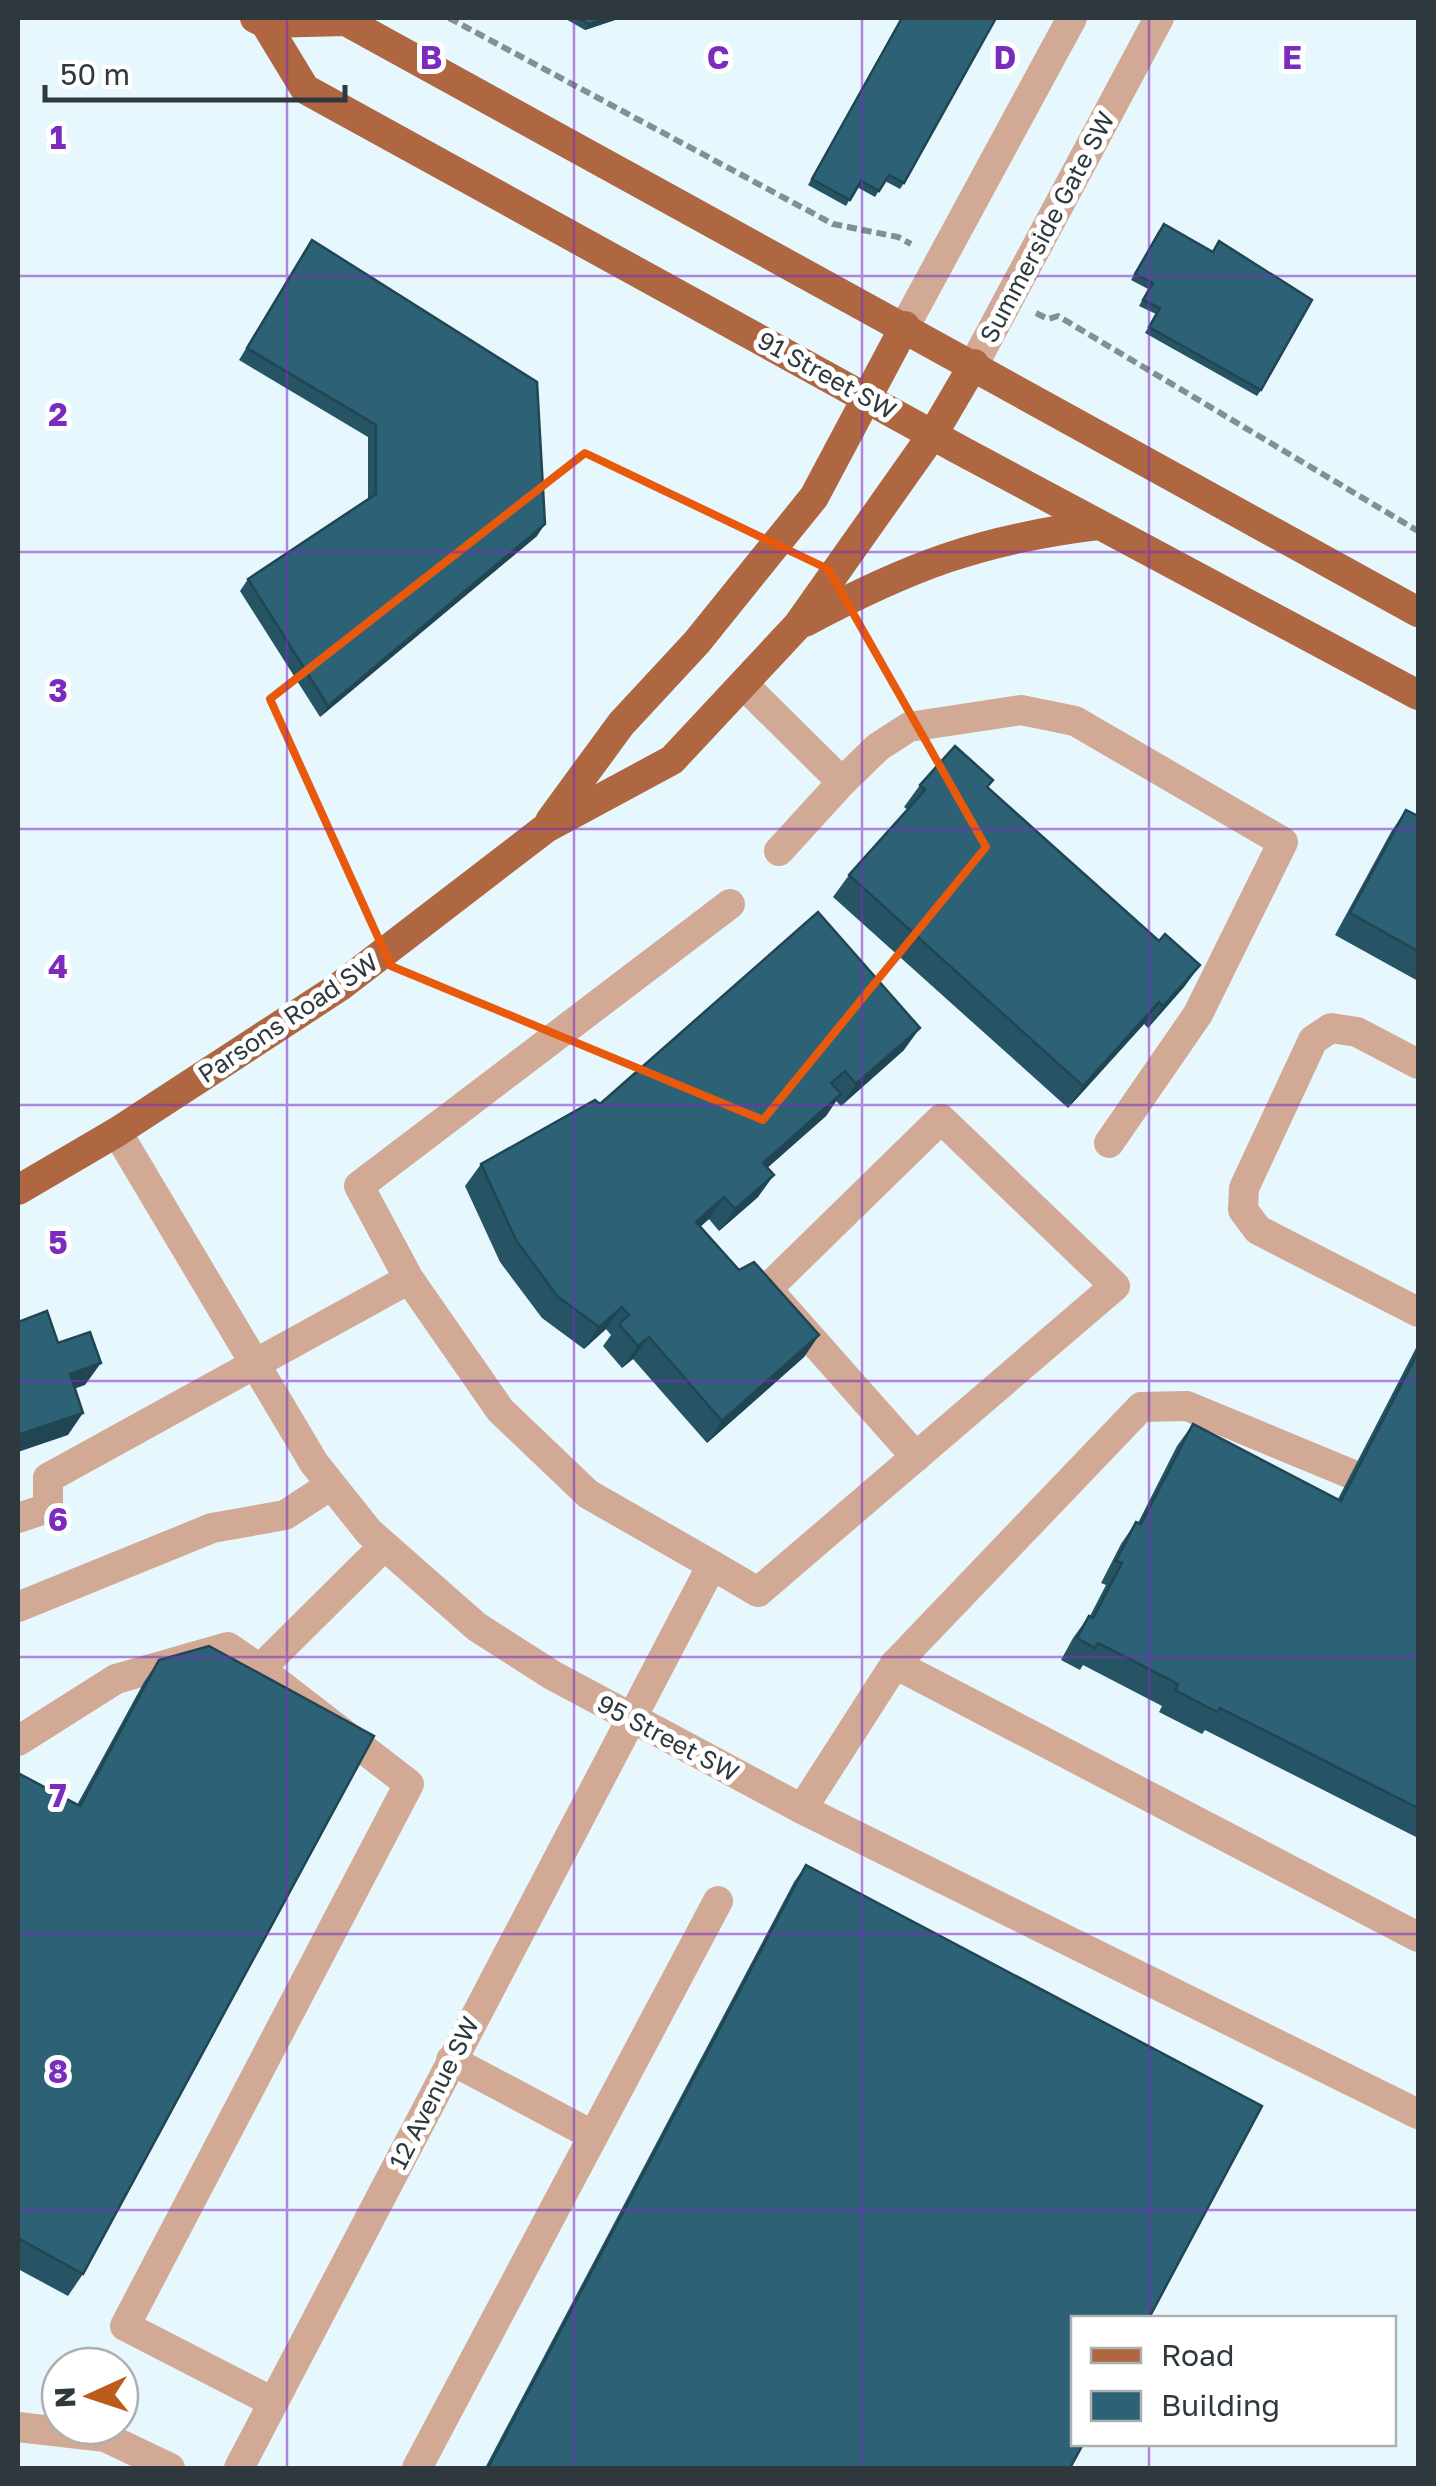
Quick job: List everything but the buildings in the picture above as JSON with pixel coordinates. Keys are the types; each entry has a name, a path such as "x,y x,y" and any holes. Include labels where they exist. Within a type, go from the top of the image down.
{"main road":[{"name":"91 Street SW","path":"260,20 346,21 1418,612"},
{"name":"91 Street SW","path":"260,20 305,89 1098,525 1418,695"},
{"path":"869,398 905,326"},
{"name":"Summerside Gate SW","path":"932,434 974,364"},
{"name":"Parsons Road SW","path":"546,828 621,724 697,642 814,497 869,398"},
{"name":"Parsons Road SW","path":"18,1190 117,1132 339,987 546,828 672,760 798,626 932,434"},
{"path":"798,626 914,566 1018,534 1098,525"}],"street":[{"path":"905,326 1072,18"},
{"name":"Summerside Gate SW","path":"974,364 1159,18"},
{"path":"744,685 842,782"},
{"path":"779,850 878,747 909,727 1021,710 1075,721 1284,842 1198,1014 1108,1143"},
{"path":"730,904 359,1186 409,1279 500,1410 588,1494 758,1592 916,1457 1116,1286 941,1119 766,1288 916,1457"},
{"path":"1418,1064 1357,1032 1331,1028 1313,1040 1244,1188 1243,1210 1258,1230 1418,1312"},
{"name":"95 Street SW","path":"117,1132 331,1485 384,1546 477,1627 628,1718 802,1809 1418,2114"},
{"path":"18,1518 48,1508 48,1478 409,1279"},
{"path":"802,1809 895,1664 1140,1407 1187,1406 1351,1474"},
{"path":"18,1606 212,1528 285,1516 331,1485"},
{"path":"260,1669 384,1546"},
{"name":"12 Avenue SW","path":"238,2468 628,1718 712,1565"},
{"path":"18,1741 116,1679 228,1647 409,1784 125,2326 273,2402"},
{"path":"895,1664 1418,1937"},
{"path":"417,2468 718,1901"},
{"path":"451,2060 592,2135"},
{"path":"18,2427 105,2436 170,2468"}],"path":[{"path":"449,18 833,224 898,236"},
{"path":"1048,319 1058,316 1418,532"}],"highlighted area":[{"path":"585,453 828,569 986,847 763,1120 391,966 270,699"}]}
